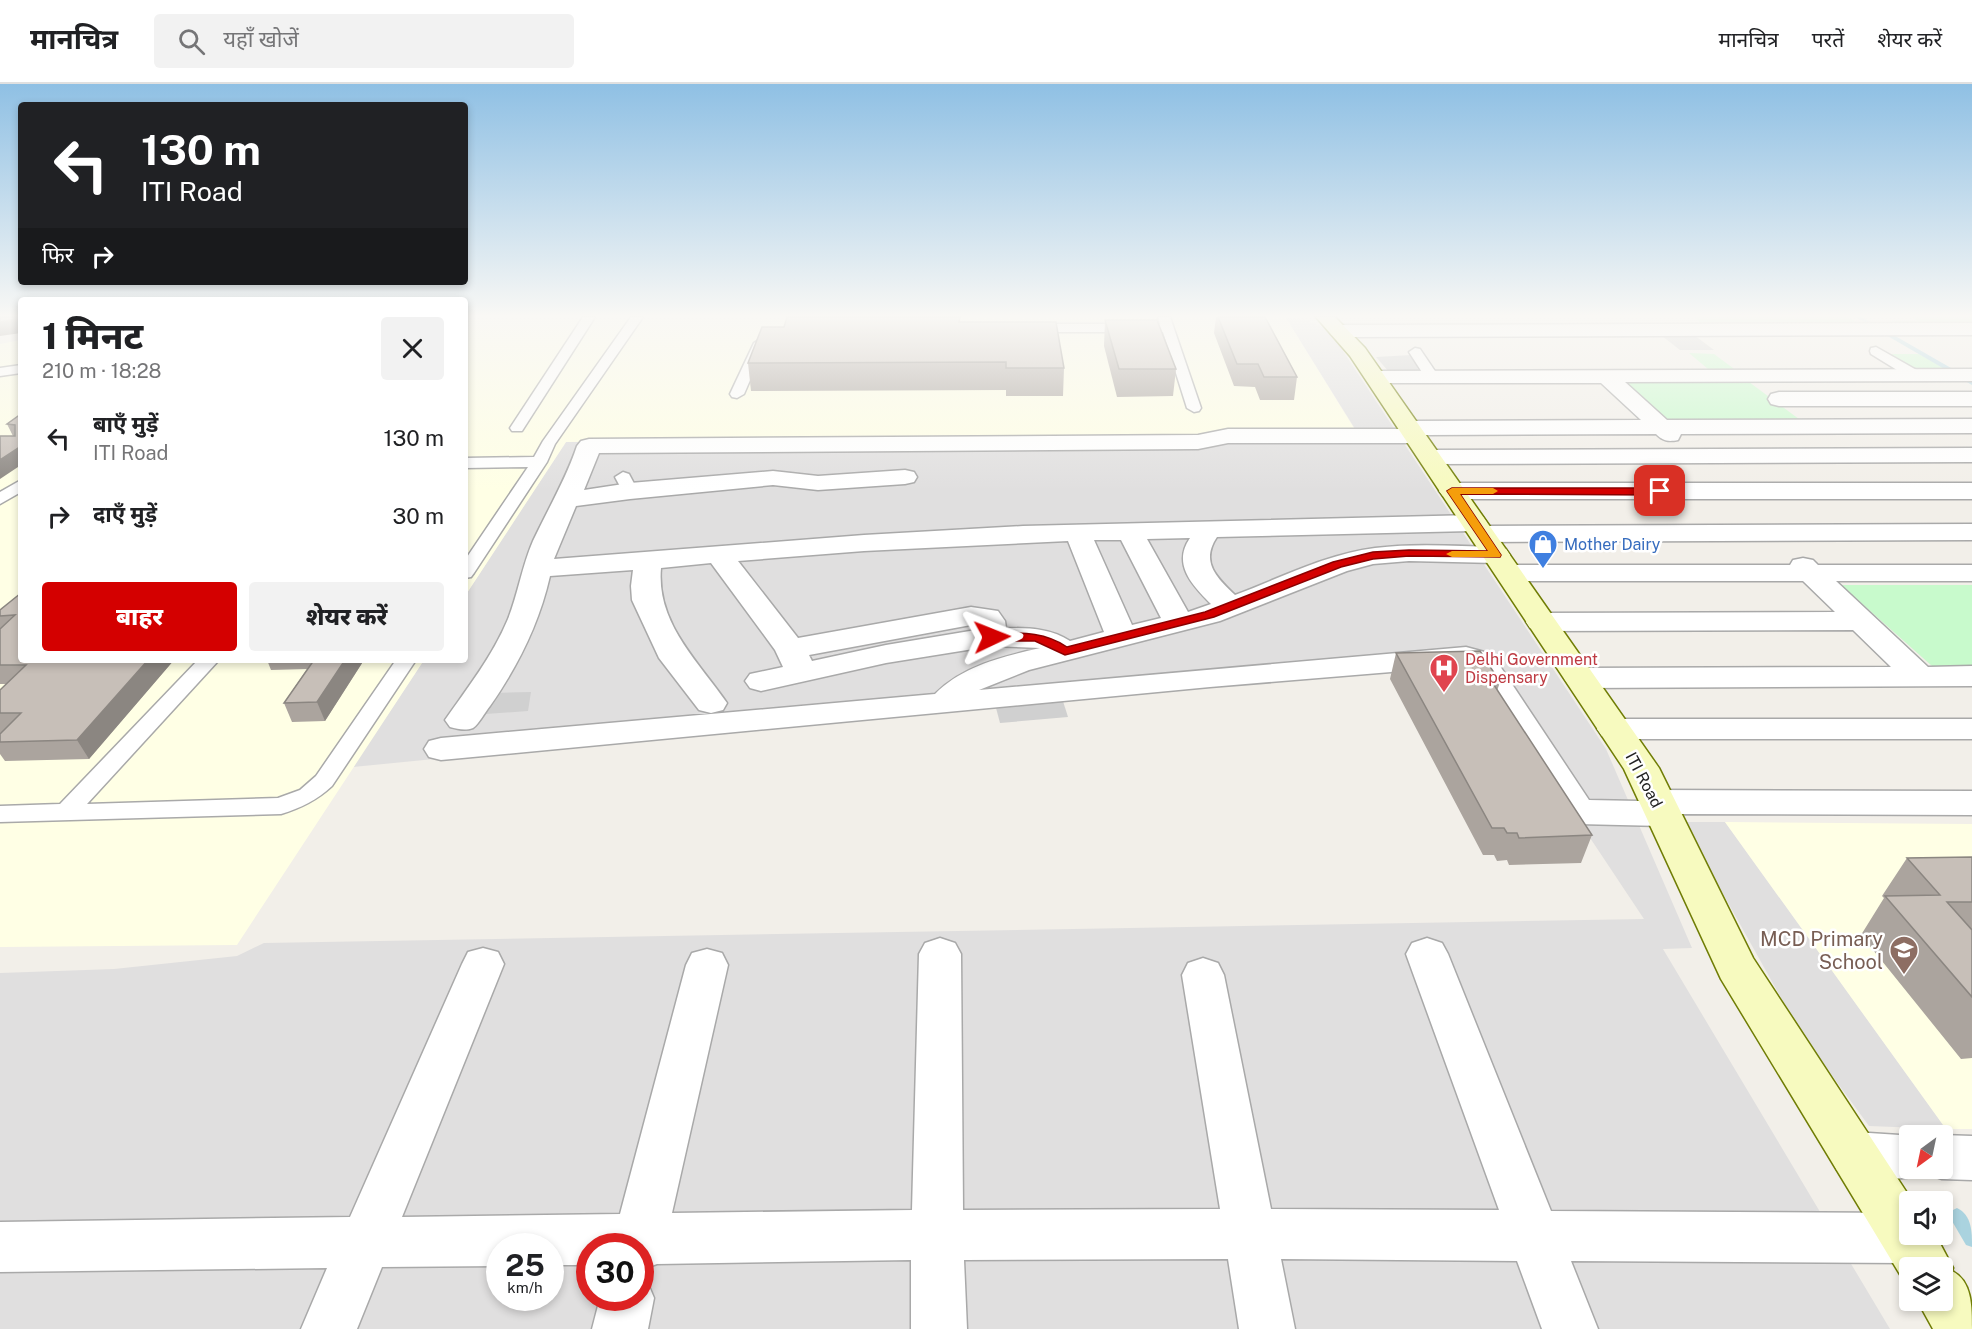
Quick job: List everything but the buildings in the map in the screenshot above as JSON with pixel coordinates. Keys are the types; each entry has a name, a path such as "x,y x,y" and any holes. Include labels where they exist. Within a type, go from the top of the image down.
{"street":[{"path":"462,720 509,653 528,605 547,541 568,500 588,470 589,446 1198,442 1228,436 1307,436 1385,382 1420,375"},
{"path":"1385,382 1432,377 1898,375"},
{"path":"1606,376 1692,455 1809,573 1918,676"},
{"path":"1746,376 1818,426"},
{"path":"1385,382 1661,427 1972,426"},
{"path":"1385,382 1692,455 1972,455"},
{"name":"ITI Road","path":"1385,382 1452,491 1641,768 1736,967 1916,1253"},
{"path":"1599,399 1631,399"},
{"path":"1779,399 1972,399"},
{"path":"568,500 625,490 773,478 818,483 945,461 940,445"},
{"path":"1452,491 1972,491"},
{"path":"539,568 864,543 1078,533 1209,530 1490,546 1809,573 1972,573"},
{"path":"1209,530 1198,543 1194,556 1196,569 1230,607"},
{"path":"1130,532 1179,623"},
{"path":"943,704 961,687 978,677 1018,663 1179,623 1230,607 1337,564 1373,556 1490,546 1770,532 1972,532"},
{"path":"1078,533 1122,638"},
{"path":"718,554 796,661"},
{"path":"648,560 645,586 647,600 675,658 711,703"},
{"path":"1541,622 1859,621"},
{"path":"760,681 796,661 886,654 992,637 1036,637 1050,641 1065,651"},
{"path":"441,748 682,729 1339,665 1474,657 1481,661 1578,812 1660,808 1972,803"},
{"path":"1580,678 1972,676"},
{"path":"1614,729 1972,729"},
{"path":"939,1329 937,1234 940,954"},
{"path":"1427,954 1570,1329"},
{"path":"329,1329 483,964"},
{"path":"640,1233 707,965"},
{"path":"1203,975 1267,1329"},
{"path":"1854,1154 1899,1156"},
{"path":"1953,1157 1972,1158"},
{"path":"654,1243 937,1234 1534,1236 1916,1253"},
{"path":"0,1247 365,1242 576,1243"},
{"path":"620,1329 624,1311"},
{"path":"1953,1311 1965,1329"}],"lane":[{"path":"517,428 551,375"},
{"path":"468,568 539,462 548,444 596,375"},
{"path":"737,394 745,375"},
{"path":"1183,375 1194,408"},
{"path":"468,463 539,462"},
{"path":"0,499 18,486"},
{"path":"66,812 206,663"},
{"path":"0,814 281,806 308,795 324,781 404,663"}],"shaded area":[{"path":"0,375 18,375 18,663 422,663 237,945 0,947"},
{"path":"468,375 1321,375 1357,433 566,442 468,591"},
{"path":"1322,375 1359,375 1606,749 1692,948 1663,949 1890,1329 0,1329 0,973 114,969 237,956 264,943 1644,919 1473,662 995,704 353,767 422,663 468,663 468,591 566,442 1357,432"},
{"path":"531,692 528,711 472,715 492,693"},
{"path":"1062,698 1068,717 1000,723 995,704"},
{"path":"1683,822 1725,822 1943,1125 1869,1126 1800,1032"},
{"name":"MCD Primary School","path":"1725,822 1972,824 1972,1129 1953,1129 1953,1125 1943,1125"}],"green space":[{"path":"1745,379 1803,422 1666,423 1618,380"},
{"path":"1841,585 1972,585 1972,666 1932,666"}],"waterway":[{"path":"1958,375 1972,383"},
{"path":"1957,1216 1972,1239"}],"slow traffic":[{"path":"1452,554 1496,555 1452,491 1493,491"}],"place":[{"name":"Mother Dairy","path":"1543,570"},
{"name":"Delhi Government Dispensary","path":"1444,694"},
{"name":"MCD Primary School","path":"1904,976"}],"route":[{"path":"992,637 1017,635 1036,637 1050,641 1065,651 1210,615 1337,564 1373,556 1409,553 1496,555 1452,491 1660,491"}]}
